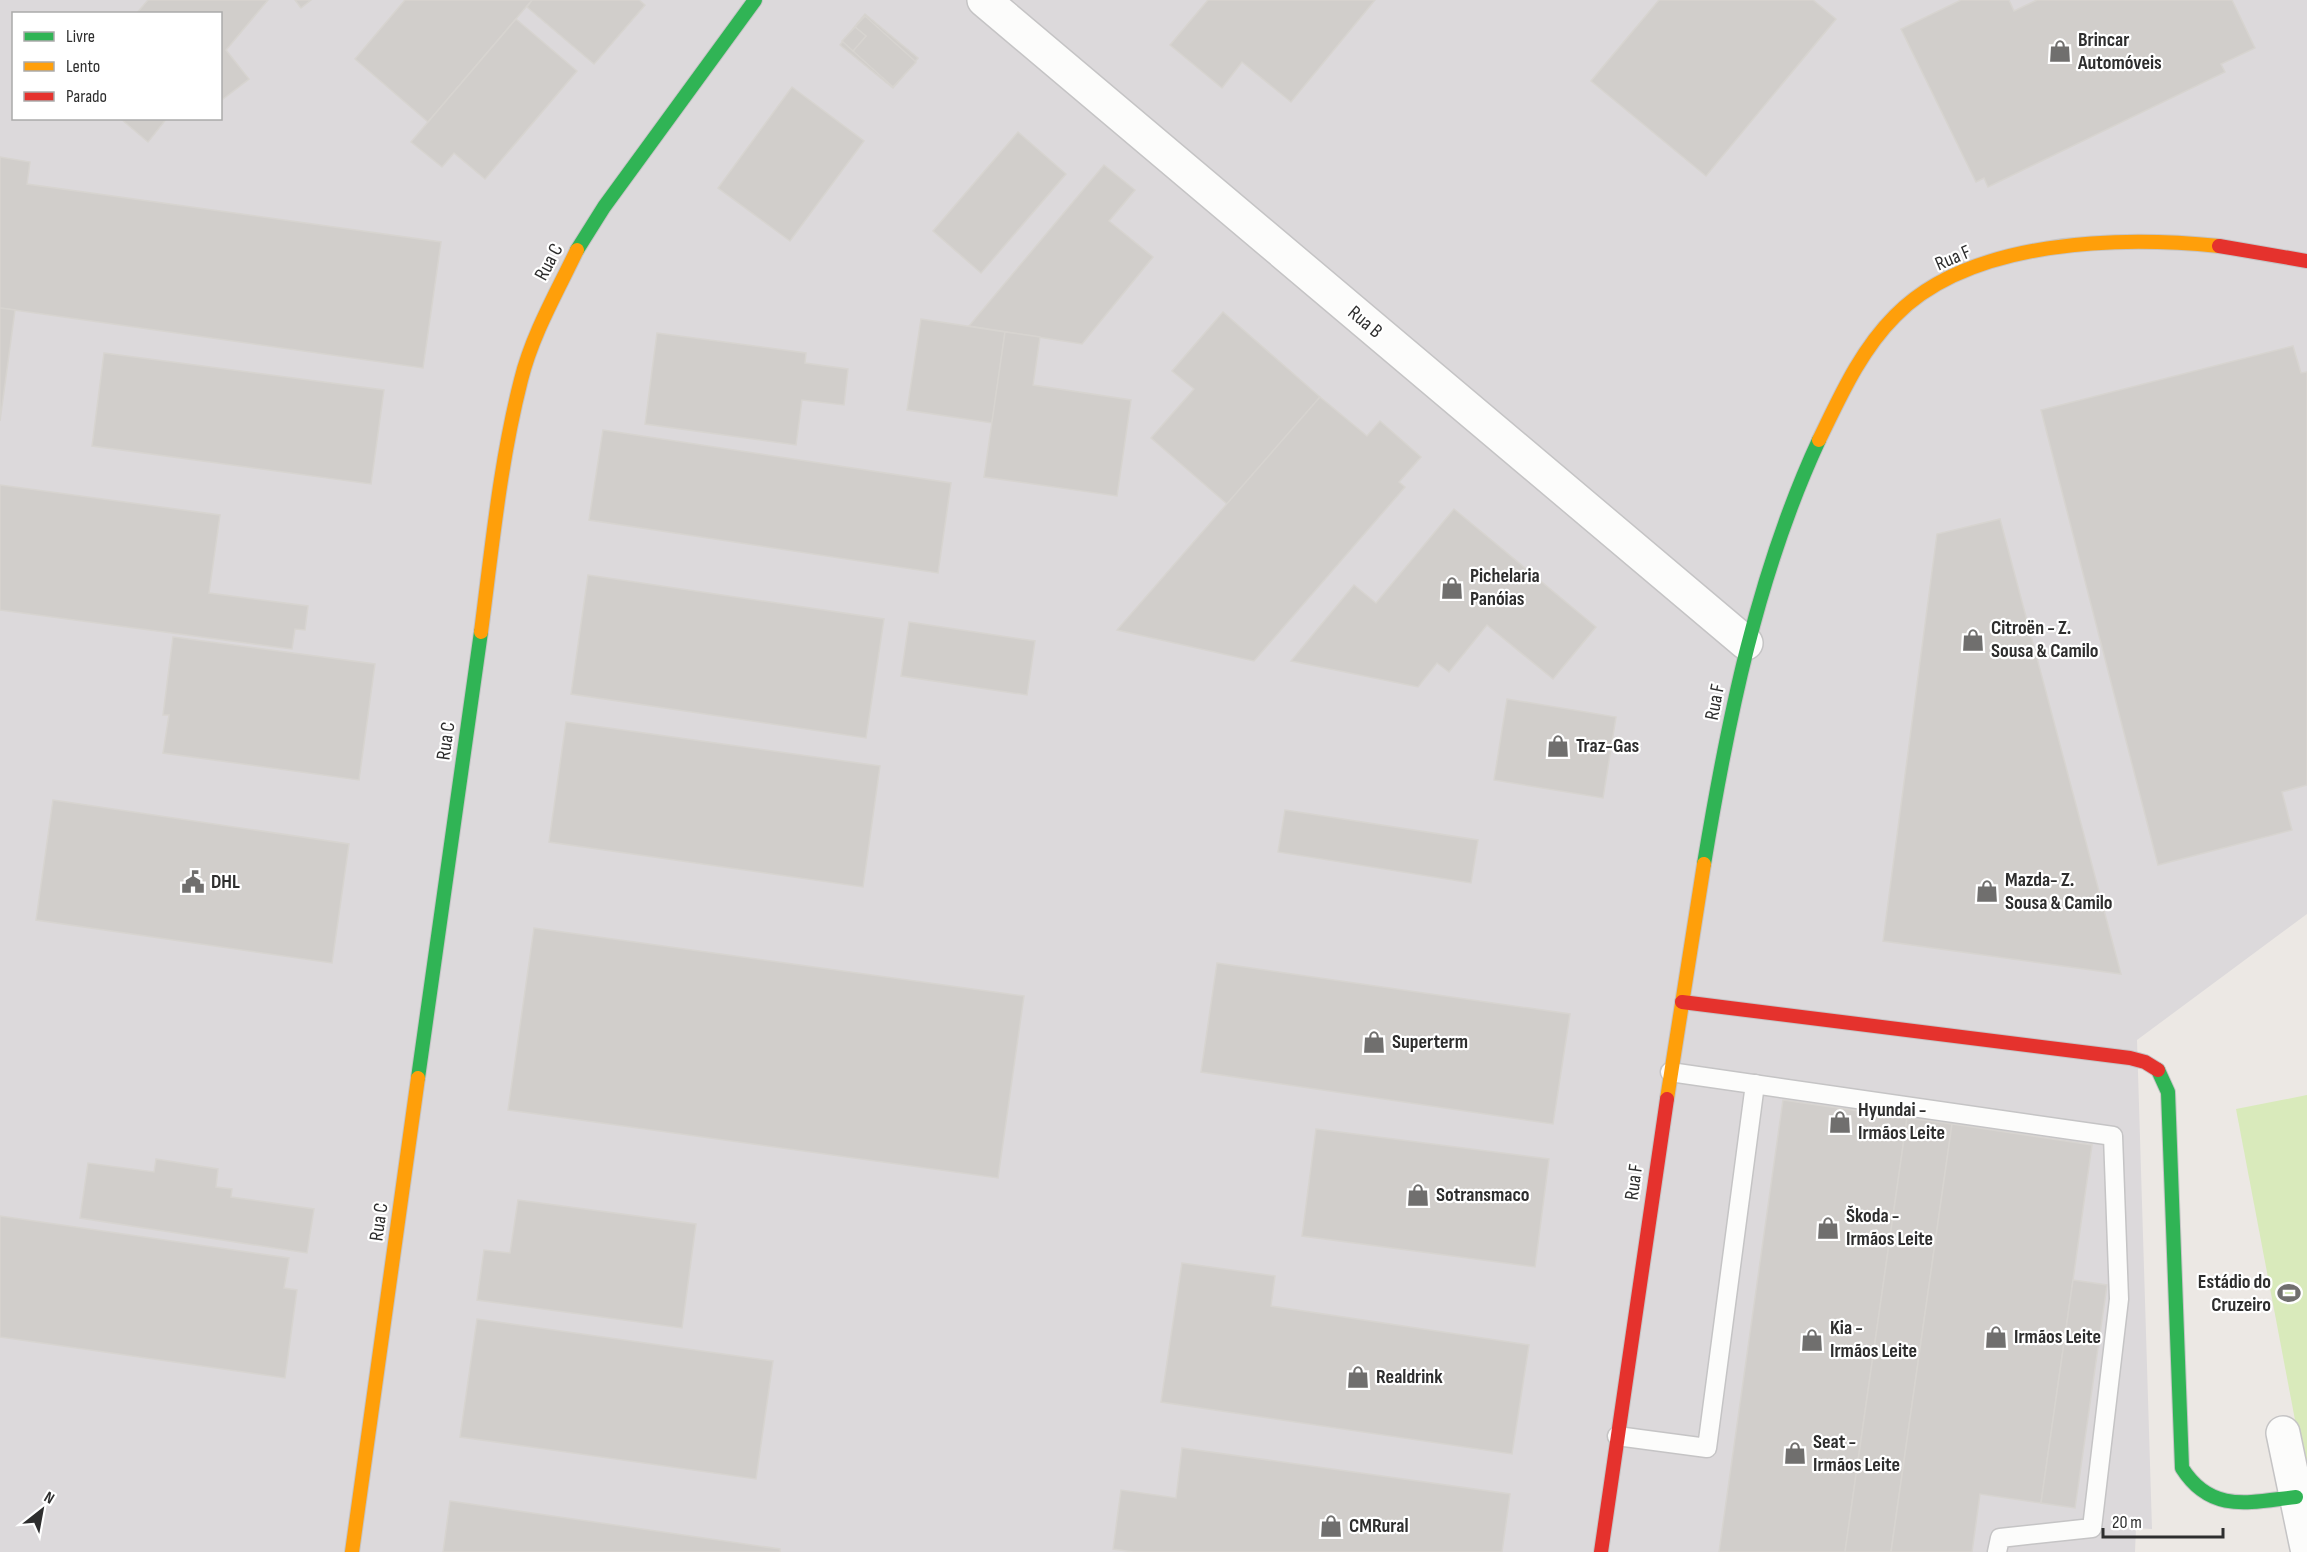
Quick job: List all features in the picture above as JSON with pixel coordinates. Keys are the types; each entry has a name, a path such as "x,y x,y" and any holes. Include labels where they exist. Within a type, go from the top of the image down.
{"street":[{"name":"Rua C","path":"352,1552 503,472 521,379 555,292 603,207 755,0"},
{"name":"Rua B","path":"984,0 1746,643"},
{"name":"Rua F","path":"1601,1552 1670,1072 1707,852 1746,643 1792,505 1822,431 1866,350 1887,324 1909,304 1938,284 2005,258 2051,246 2145,240 2196,244 2307,261"},
{"path":"1682,1002 2130,1058 2153,1064 2161,1071 2168,1092 2182,1468 2188,1480 2207,1498 2236,1502 2296,1497"},
{"path":"2283,1433 2307,1548"}],"lane":[{"path":"1670,1072 2113,1136 2120,1299 2092,1528 2000,1538 1997,1552"},
{"path":"1617,1436 1707,1448 1755,1084"}],"shaded area":[{"path":"0,0 2307,0 2307,914 2137,1040 2152,1529 2136,1528 2135,1552 0,1552"}],"green space":[{"name":"Estádio do Cruzeiro","path":"2307,1095 2307,1483 2236,1109"}],"building":[{"path":"148,0 268,0 226,50 249,79 223,99 222,12 138,12"},
{"path":"295,0 311,0 301,8"},
{"path":"405,0 532,0 428,122 355,59"},
{"path":"532,0 639,0 645,5 594,64 527,7"},
{"path":"1208,0 1375,0 1291,102 1242,62 1222,88 1170,45"},
{"path":"1659,0 1813,0 1836,19 1706,176 1591,81"},
{"path":"1961,0 2009,0 2014,11 2037,0 2232,0 2255,48 2221,64 2225,72 1988,187 1984,178 1976,182 1901,29"},
{"path":"865,14 918,58 893,88 840,45"},
{"path":"865,16 916,62 893,87 853,51 866,36 855,27"},
{"path":"516,19 577,71 485,179 454,153 442,167 411,142"},
{"path":"855,27 866,36 853,51 842,41"},
{"path":"792,87 864,141 790,241 718,188"},
{"path":"122,120 165,120 148,142"},
{"path":"1018,132 1066,174 981,273 933,231"},
{"path":"0,157 30,162 27,184 441,242 423,368 0,308"},
{"path":"1104,165 1135,190 1109,221 1153,257 1082,344 969,326"},
{"path":"0,308 15,310 0,421"},
{"path":"1223,312 1320,397 1227,504 1151,438 1194,389 1172,371"},
{"path":"921,319 1005,332 992,423 907,410"},
{"path":"1005,332 1040,337 1033,385 1131,400 1117,496 984,477"},
{"path":"657,333 806,353 805,363 848,369 844,405 802,400 796,445 645,424"},
{"path":"2293,346 2301,373 2307,372 2307,785 2282,792 2292,830 2158,865 2041,410"},
{"path":"104,353 384,390 371,484 92,446"},
{"path":"1320,397 1367,436 1380,421 1421,457 1399,482 1405,487 1254,661 1117,630"},
{"path":"603,430 951,483 938,573 589,520"},
{"path":"0,485 220,515 209,593 308,606 305,630 295,629 292,649 0,610"},
{"path":"1454,509 1596,627 1553,679 1487,625 1449,672 1437,663 1418,687 1291,661 1354,585 1376,603"},
{"path":"2000,519 2121,974 1883,941 1937,534"},
{"path":"588,575 884,619 866,738 571,694"},
{"path":"909,622 1035,641 1027,695 901,676"},
{"path":"173,637 375,664 359,780 163,753 169,715 163,715"},
{"path":"1507,699 1616,717 1603,798 1494,780"},
{"path":"566,722 880,766 863,887 549,842"},
{"path":"53,800 349,844 332,963 36,920"},
{"path":"1285,810 1478,840 1471,883 1278,852"},
{"path":"534,928 1024,996 998,1178 508,1110"},
{"path":"1217,963 1570,1014 1553,1124 1201,1072"},
{"path":"1783,1100 1907,1118 1845,1552 1719,1552"},
{"path":"1907,1118 1952,1124 1891,1552 1845,1552"},
{"path":"1952,1124 2092,1145 2073,1280 2041,1503 1980,1494 1972,1552 1891,1552"},
{"path":"1316,1129 1549,1159 1535,1267 1302,1236"},
{"path":"156,1159 218,1169 216,1187 232,1189 231,1197 314,1209 307,1253 80,1218 88,1163 154,1172"},
{"path":"518,1200 696,1224 682,1328 477,1300 484,1250 510,1253"},
{"path":"0,1216 289,1258 284,1288 297,1290 285,1378 0,1337"},
{"path":"1182,1263 1275,1276 1271,1306 1529,1345 1512,1454 1161,1402"},
{"path":"2073,1280 2107,1285 2075,1508 2041,1503"},
{"path":"477,1319 773,1361 756,1479 460,1437"},
{"path":"1182,1448 1510,1494 1502,1552 1133,1552 1113,1549 1121,1490 1176,1498"},
{"path":"450,1501 780,1549 780,1552 443,1552"}],"traffic: fast":[{"path":"577,250 604,207 755,0"},
{"path":"1704,864 1723,755 1747,648 1778,542 1819,440"},
{"path":"418,1078 481,632"},
{"path":"2158,1070 2168,1092 2182,1468 2193,1483 2219,1499 2247,1502 2296,1497"}],"traffic: slow":[{"path":"1819,440 1852,375 1871,344 1895,316 1926,290 1963,271 2004,257 2048,248 2092,243 2137,242 2219,246"},
{"path":"481,632 502,474 521,380 538,330 577,250"},
{"path":"1667,1099 1704,864"},
{"path":"352,1552 418,1078"}],"traffic: jam":[{"path":"2219,246 2307,261"},
{"path":"1682,1002 2130,1058 2145,1062 2158,1070"},
{"path":"1601,1552 1667,1099"}],"place":[{"name":"Brincar Automóveis","path":"2060,51"},
{"name":"Pichelaria Panóias","path":"1452,588"},
{"name":"Citroën - Z. Sousa & Camilo","path":"1973,640"},
{"name":"Traz-Gas","path":"1558,746"},
{"name":"DHL","path":"193,882"},
{"name":"Mazda- Z. Sousa & Camilo","path":"1987,891"},
{"name":"Superterm","path":"1374,1042"},
{"name":"Hyundai - Irmãos Leite","path":"1840,1122"},
{"name":"Sotransmaco","path":"1418,1195"},
{"name":"Škoda - Irmãos Leite","path":"1828,1228"},
{"name":"Estádio do Cruzeiro","path":"2289,1293"},
{"name":"Irmãos Leite","path":"1996,1337"},
{"name":"Kia - Irmãos Leite","path":"1812,1340"},
{"name":"Realdrink","path":"1358,1377"},
{"name":"Seat - Irmãos Leite","path":"1795,1453"},
{"name":"CMRural","path":"1331,1526"}]}
